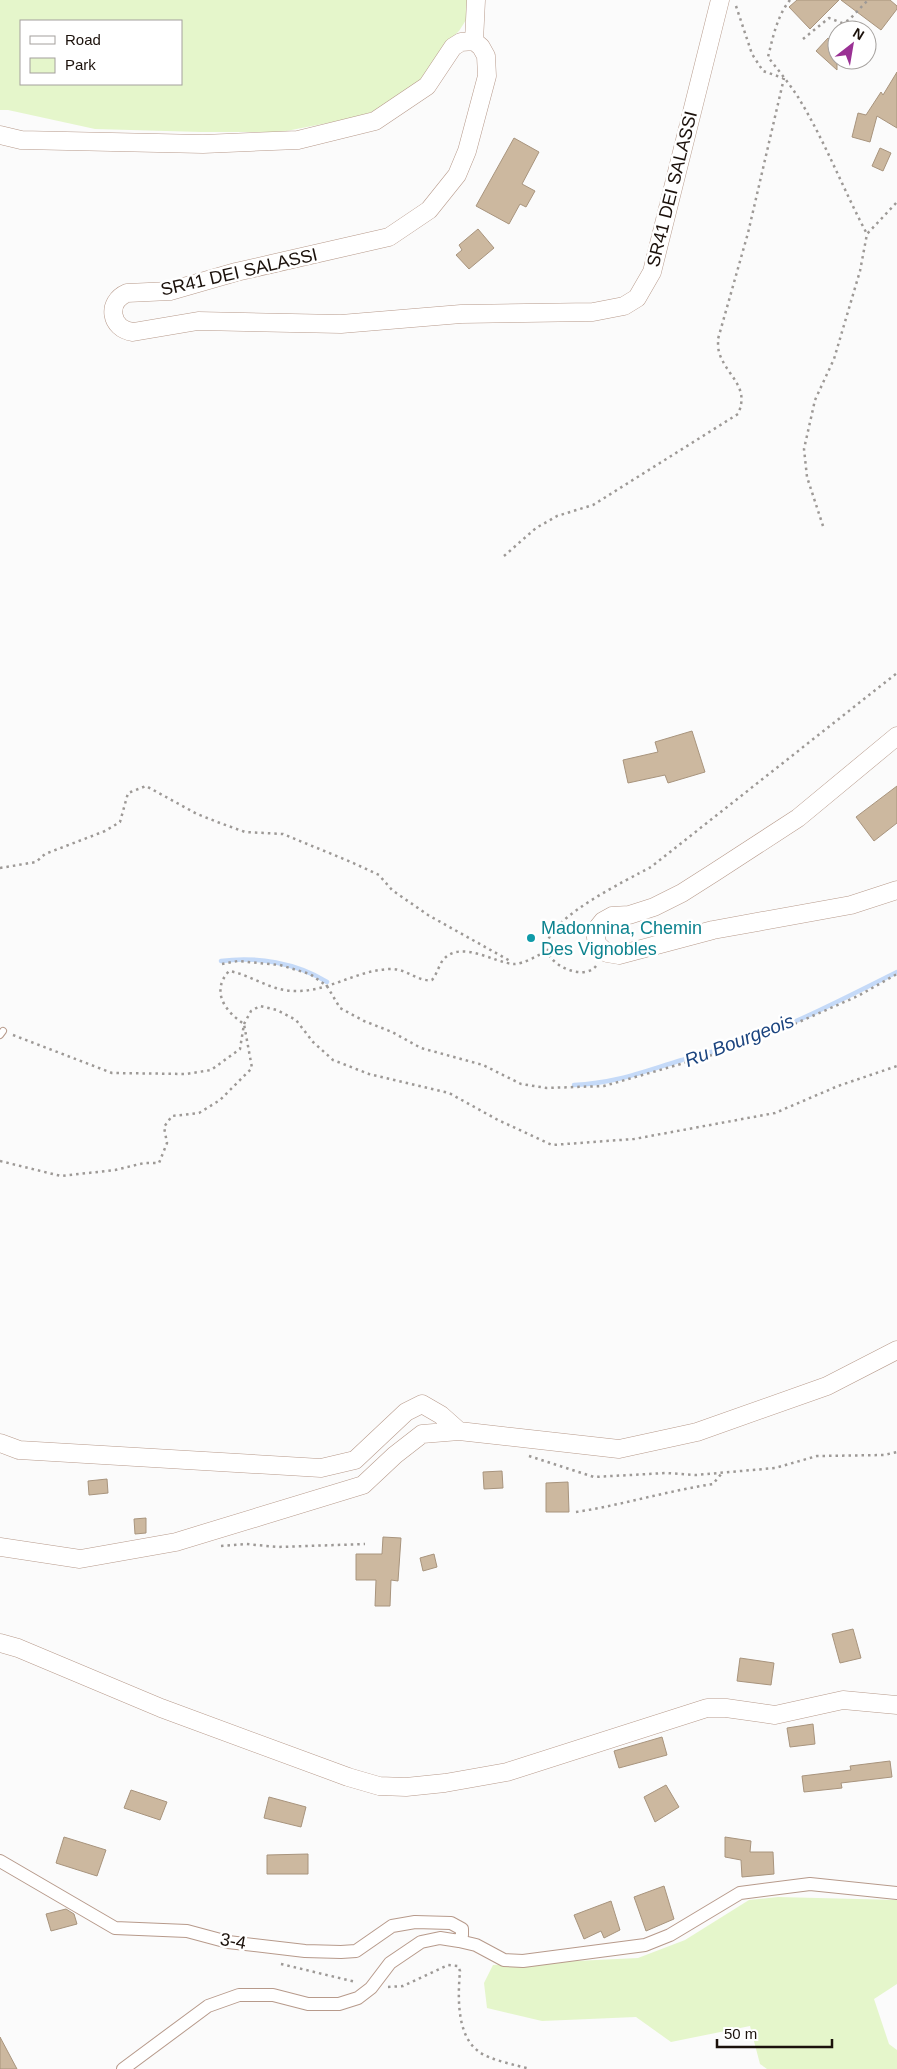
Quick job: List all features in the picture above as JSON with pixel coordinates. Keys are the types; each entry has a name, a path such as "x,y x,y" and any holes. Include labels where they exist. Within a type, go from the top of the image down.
{"main road":[{"path":"0,135 21,140 184,143 298,140 374,121 427,86 453,47 461,42 474,41 476,0"},
{"name":"SR41 DEI SALASSI","path":"474,41 481,47 486,56 486,76 467,151 457,175 428,210 389,237 236,272 170,291 127,293 121,296 113,306 112,312 116,324 126,331 133,332 198,321 341,324 461,314 593,312 624,306 637,298 652,272 720,0"},
{"path":"897,736 798,818 690,888 654,907 629,915 612,916 604,921 595,931 596,944 608,953 619,955 713,930 852,905 897,890"},
{"path":"0,1547 80,1559 176,1542 362,1485 422,1434 459,1432 619,1449 697,1432 827,1386 897,1350"},
{"path":"0,1443 19,1450 321,1468 355,1460 406,1412 422,1404 441,1414 459,1432"},
{"path":"0,1643 18,1648 161,1708 348,1777 379,1786 406,1787 445,1783 506,1772 707,1708 726,1708 774,1715 843,1700 897,1705"}],"street":[{"name":"3-4","path":"0,1862 115,1928 187,1931 228,1942 296,1950 341,1952 356,1951 392,1926 415,1922 452,1923 462,1929 459,1941"},
{"path":"123,2069 208,2006 239,1995 273,1995 308,2004 339,2004 358,1998 371,1988 390,1963 422,1942 440,1938 476,1945 504,1960 542,1959 645,1946 670,1935 740,1893 810,1884 897,1893"}],"path":[{"path":"734,0 752,54 763,71 784,78"},
{"path":"790,0 778,22 768,57 798,96 826,148 845,194 867,234"},
{"path":"803,39 830,18 842,23 849,20 868,0"},
{"path":"504,556 536,528 557,516 593,505 738,414 743,402 739,388 719,355 718,339 748,234 784,78"},
{"path":"823,526 807,477 804,449 815,400 834,359 860,271 867,234 897,202"},
{"path":"596,944 598,963 593,969 581,972 564,968 547,951 547,942 552,935 576,911 605,891 651,867 897,672"},
{"path":"0,868 36,862 45,854 105,831 120,822 128,793 146,786 197,814 220,823 245,832 283,834 379,875 392,890 428,915 515,964"},
{"path":"0,1161 61,1176 115,1170 144,1163 159,1163 167,1143 164,1127 172,1116 199,1113 220,1100 252,1068 244,1024 229,1014 223,1005 220,986 229,971 241,973 264,986 294,991 327,986 373,971 394,969 408,972 423,981 432,980 443,960 452,954 466,952 515,964 547,951"},
{"path":"222,964 238,961 280,965 310,974 327,986 340,1008 421,1048 483,1065 521,1084 547,1088 604,1086 633,1080 683,1062 726,1051 766,1036 858,996 897,974"},
{"path":"2,1033 112,1073 186,1074 212,1070 227,1060 240,1048 244,1024 251,1011 260,1006 277,1010 296,1020 313,1042 333,1060 369,1074 449,1093 498,1120 552,1144 634,1139 775,1113 838,1086 897,1066"},
{"path":"528,1456 594,1477 775,1468 817,1456 884,1455 897,1452"},
{"path":"576,1512 618,1506 684,1488 713,1484 722,1472"},
{"path":"218,1547 246,1544 278,1546 365,1544"},
{"path":"277,1963 336,1976 371,1988 403,1986 448,1965 458,1966 460,1971 458,2011 467,2036 478,2051 530,2069"}],"green space":[{"path":"0,0 470,0 468,17 459,31 444,45 418,85 393,103 359,117 281,132 201,132 95,129 8,110 0,110"},
{"path":"778,1897 897,1900 897,1984 874,1999 889,2044 897,2050 897,2069 767,2069 760,2064 750,2026 671,2042 636,2017 542,2021 487,2008 484,1983 493,1965 638,1958 685,1940 749,1900"}],"building":[{"path":"797,0 839,0 810,29 789,7"},
{"path":"841,0 890,0 897,6 897,9 881,30 877,27 877,20 868,20"},
{"path":"827,39 827,61 816,51"},
{"path":"897,72 897,128 877,116 870,142 852,137 858,113 866,115 881,92 883,95"},
{"path":"514,138 539,152 522,184 535,191 526,207 520,204 509,224 476,206"},
{"path":"880,148 891,153 883,171 872,166"},
{"path":"478,229 494,248 469,269 456,255 462,250 459,245"},
{"path":"692,731 705,772 668,783 665,775 628,783 623,760 658,752 655,742"},
{"path":"897,786 897,823 874,841 856,817"},
{"path":"502,1471 503,1488 484,1489 483,1472"},
{"path":"107,1479 108,1493 89,1495 88,1481"},
{"path":"568,1482 569,1512 546,1512 546,1483"},
{"path":"146,1518 146,1533 135,1534 134,1519"},
{"path":"383,1537 401,1538 398,1581 391,1580 390,1606 375,1606 376,1580 356,1580 356,1554 382,1554"},
{"path":"434,1554 437,1567 423,1571 420,1558"},
{"path":"853,1629 861,1658 840,1663 832,1634"},
{"path":"740,1658 774,1663 771,1685 737,1681"},
{"path":"813,1724 815,1744 790,1747 787,1728"},
{"path":"662,1737 667,1755 619,1768 614,1751"},
{"path":"890,1761 892,1777 841,1783 842,1788 804,1792 802,1776 851,1770 850,1766"},
{"path":"666,1785 679,1807 655,1822 644,1797"},
{"path":"131,1790 167,1802 160,1820 124,1808"},
{"path":"269,1797 306,1807 301,1827 264,1818"},
{"path":"64,1837 106,1850 97,1876 56,1863"},
{"path":"725,1837 751,1841 750,1852 773,1852 774,1874 742,1877 741,1860 725,1857"},
{"path":"308,1854 308,1874 267,1874 267,1855"},
{"path":"664,1886 674,1919 646,1931 634,1897"},
{"path":"611,1901 620,1930 604,1938 601,1931 584,1939 574,1915"},
{"path":"66,1909 74,1914 77,1924 51,1931 46,1914"},
{"path":"0,2037 17,2069 0,2069"}],"waterway":[{"name":"Ru Bourgeois","path":"221,961 248,959 276,962 303,970 327,982"},
{"name":"Ru Bourgeois","path":"574,1085 603,1082 629,1076 720,1050 770,1032 897,972"}],"place":[{"name":"Madonnina, Chemin Des Vignobles","path":"531,938"}]}
